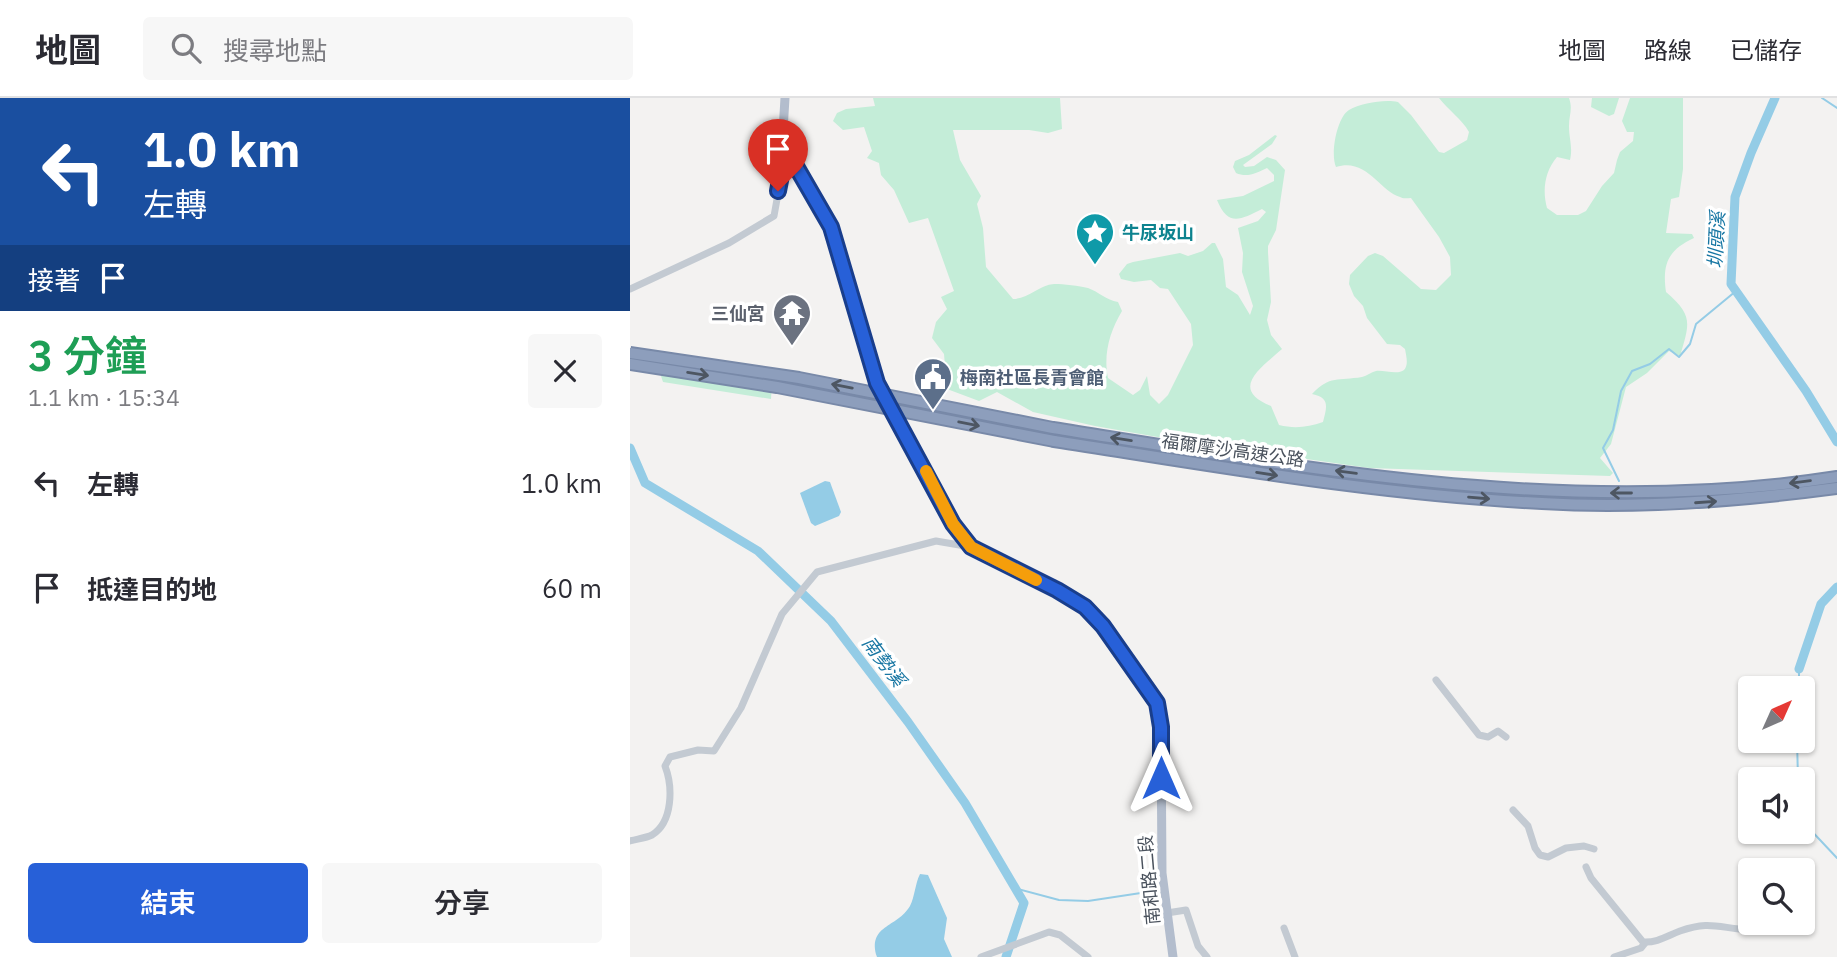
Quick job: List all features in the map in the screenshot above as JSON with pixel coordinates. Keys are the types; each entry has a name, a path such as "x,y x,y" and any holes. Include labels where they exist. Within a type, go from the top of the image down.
{"highway":[{"name":"福爾摩沙高速公路","path":"630,353 799,378 1053,428 1412,486 1543,504 1679,504 1766,498 1837,488"},
{"name":"福爾摩沙高速公路","path":"630,364 777,387 1054,441 1276,475 1412,486 1656,493 1763,487 1837,477"}],"main road":[{"name":"南和路二段","path":"785,98 783,131 786,149 831,227 877,383 953,524 971,547 1085,607 1103,626 1152,692 1157,703 1161,727 1161,853 1173,957"}],"street":[{"path":"630,289 729,243 774,216 786,149"},
{"path":"630,841 654,834 668,817 669,777 665,766 670,757 698,750 714,751 719,744 741,708 782,614 817,572 936,541 971,547"},
{"path":"1436,680 1479,735 1488,737 1498,731 1506,737"},
{"path":"1513,810 1528,826 1540,855 1548,857 1566,848 1584,846 1594,849"},
{"path":"1586,867 1591,878 1632,931 1645,943"},
{"path":"1167,914 1186,910 1198,946 1207,957"},
{"path":"1615,957 1641,948 1645,943 1705,925 1738,929"},
{"path":"1284,928 1295,957"},
{"path":"981,957 1049,932 1060,935 1088,957"}],"green space":[{"path":"873,98 1060,98 1062,129 1048,133 1029,130 953,130 960,160 981,196 977,204 983,228 986,267 1013,299 1058,284 1088,288 1118,302 1122,311 1109,343 1106,360 1108,378 1133,395 1140,390 1147,376 1150,395 1159,404 1168,395 1193,345 1191,324 1168,289 1160,288 1151,280 1134,282 1121,279 1119,274 1127,264 1133,262 1180,253 1188,256 1215,243 1223,259 1226,287 1238,295 1250,315 1253,306 1242,272 1243,253 1238,228 1258,221 1266,212 1262,209 1241,218 1230,218 1217,200 1243,196 1274,181 1274,175 1267,168 1244,175 1236,173 1233,167 1235,161 1277,136 1272,144 1243,165 1254,166 1267,157 1276,160 1285,170 1276,230 1268,246 1271,302 1267,320 1271,335 1282,349 1258,370 1250,385 1258,399 1271,406 1279,425 1296,427 1323,422 1326,404 1322,398 1312,394 1324,384 1362,377 1376,371 1398,372 1406,368 1405,349 1400,345 1387,344 1367,318 1349,284 1350,275 1368,256 1375,253 1383,256 1421,289 1436,290 1451,275 1450,257 1411,198 1393,194 1372,176 1356,167 1336,167 1336,136 1341,120 1349,110 1373,102 1398,102 1439,152 1444,153 1467,140 1469,132 1439,98 1569,98 1570,160 1557,157 1553,162 1547,175 1545,194 1547,208 1557,215 1578,215 1586,211 1614,173 1620,152 1633,141 1634,132 1627,132 1622,121 1630,98 1683,98 1683,169 1679,197 1671,199 1666,233 1692,234 1694,238 1673,253 1665,273 1666,292 1681,307 1687,320 1680,356 1669,351 1647,373 1626,387 1611,444 1600,458 1613,473 1610,476 1369,468 1095,426 1033,412 997,392 979,401 947,389 944,354 932,338 936,322 947,309 941,297 954,291 928,218 909,223 894,190 881,175 879,163 867,158 872,151 864,127 843,130 833,121 837,113 846,109 875,106"},
{"path":"1592,98 1619,98 1614,114 1609,116 1591,107"},
{"path":"653,352 773,370 771,399 663,382"}],"water":[{"path":"825,481 830,482 841,512 839,516 815,526 811,523 800,493"},
{"path":"920,874 928,875 947,918 944,939 952,957 877,957 876,939 910,906"}],"waterway":[{"name":"圳頭溪","path":"1775,98 1735,197 1731,284 1806,391 1837,442"},
{"path":"1822,98 1837,108"},
{"path":"1619,481 1603,448 1613,430 1621,391 1632,371 1650,364 1669,349 1679,357 1690,344 1696,324 1736,291"},
{"name":"南勢溪","path":"630,448 645,483 758,551 831,621 908,722 965,803 1024,903 1006,957"},
{"name":"圳頭溪","path":"1799,669 1821,604 1837,587"},
{"name":"圳頭溪","path":"1799,669 1799,676"},
{"name":"圳頭溪","path":"1797,753 1798,767"},
{"name":"圳頭溪","path":"1815,835 1837,858"},
{"path":"1014,888 1059,900 1088,901 1154,891"}],"slow traffic":[{"path":"926,471 953,524 971,547 1036,580"}],"place":[{"name":"牛尿坂山","path":"1095,266"},
{"name":"三仙宮","path":"792,347"},
{"name":"梅南社區長青會館","path":"933,411"}],"route":[{"path":"778,191 786,149 831,227 877,383 953,524 965,541 978,552 1057,590 1085,607 1103,626 1152,692 1157,703 1161,727 1161,778"}]}
